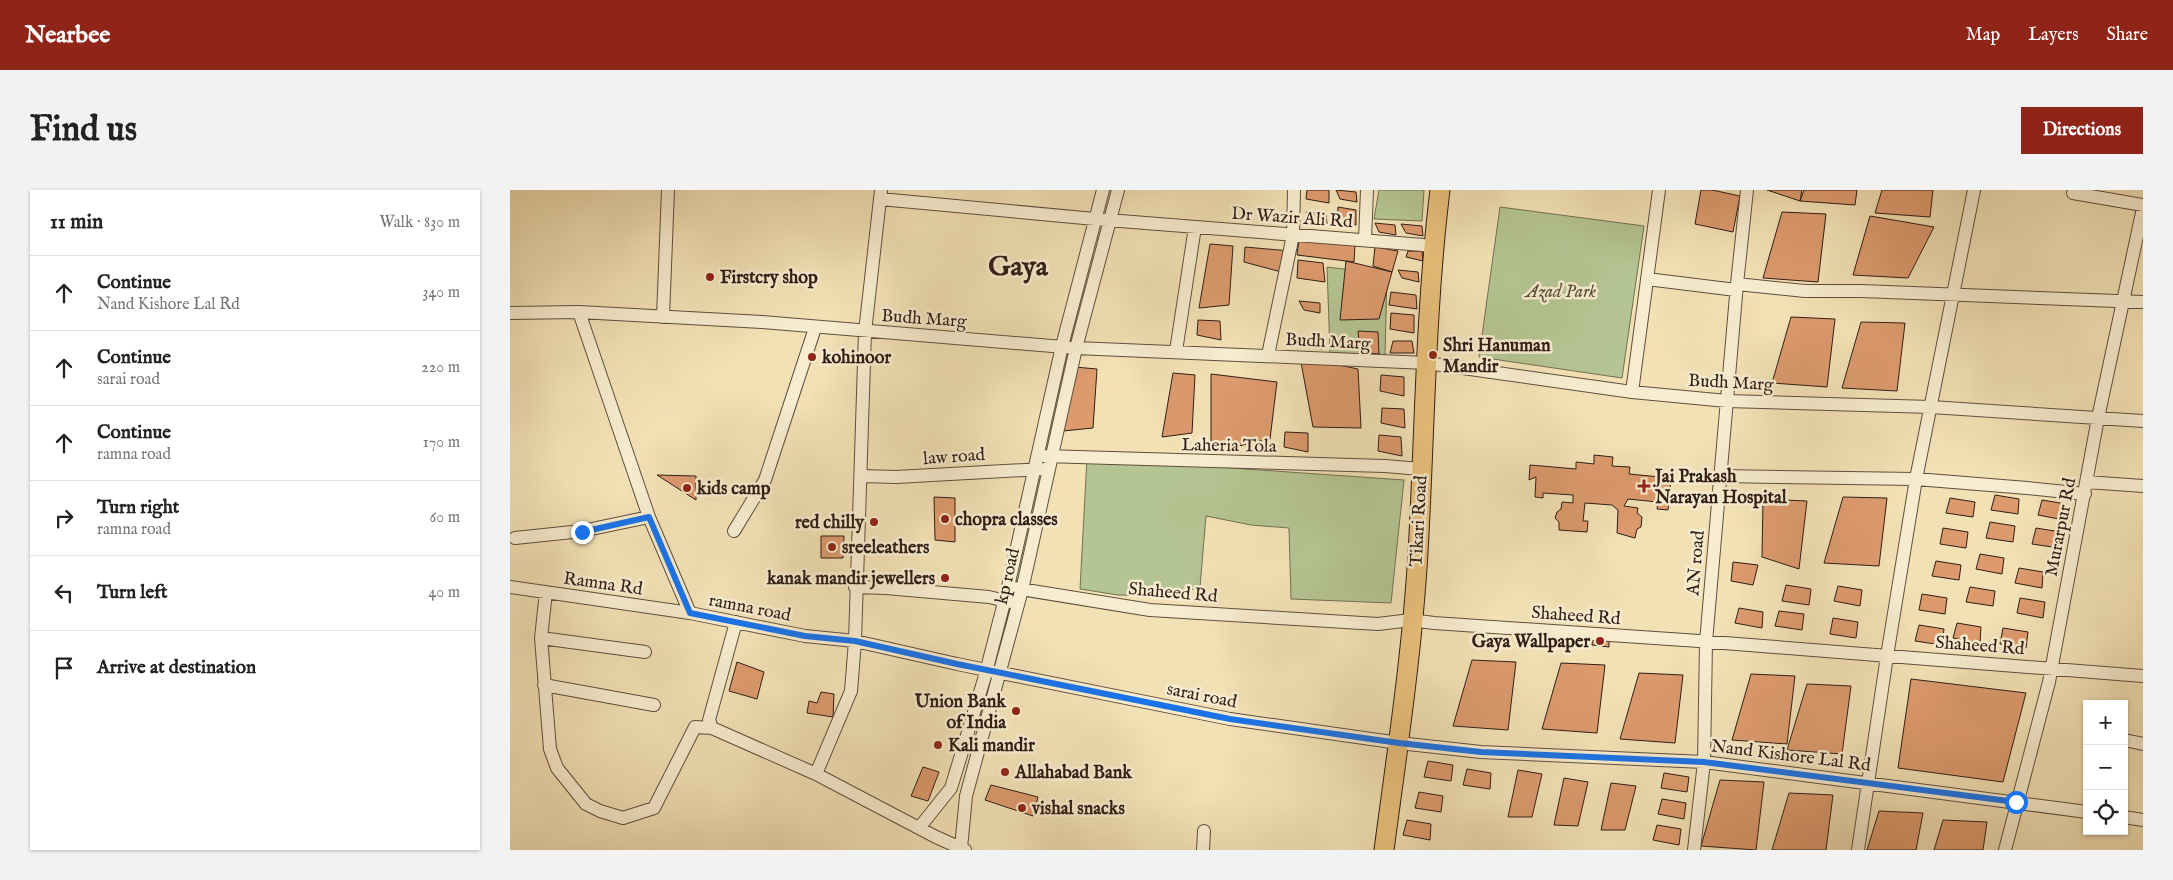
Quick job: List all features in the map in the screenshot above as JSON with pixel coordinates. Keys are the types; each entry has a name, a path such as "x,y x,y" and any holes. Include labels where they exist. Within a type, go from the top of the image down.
{"highway":[{"name":"Tikari Road","path":"1384,850 1399,743 1419,535 1433,248 1440,190"}],"street":[{"path":"663,317 668,190"},
{"name":"kp road","path":"919,828 951,788 986,669 1005,600 1033,468 1062,346 1103,190"},
{"name":"kp road","path":"963,849 966,796 1019,604 1076,348 1118,190"},
{"path":"1268,355 1293,235 1294,190"},
{"path":"1365,240 1367,190"},
{"path":"1632,392 1659,190"},
{"name":"AN road","path":"1694,850 1704,762 1706,642 1744,190"},
{"path":"1858,850 1916,480 1974,190"},
{"path":"2073,193 2143,207"},
{"path":"816,774 851,691 855,641 855,587 861,476 865,332 880,194"},
{"name":"Dr Wazir Ali Rd","path":"880,194 1095,219 1365,240 1423,245 1433,248"},
{"name":"Murarpur Rd","path":"2005,850 2051,668 2098,418 2143,207"},
{"path":"1176,351 1195,227"},
{"path":"1646,279 1805,291 1862,291 2143,302"},
{"name":"Budh Marg","path":"510,313 579,312 762,322 815,328 1076,348 1427,363 1632,392 1726,401 1931,407 2143,421"},
{"name":"ramna road","path":"579,312 649,517 690,613 805,636 855,641 1000,673"},
{"path":"734,531 765,480 815,328"},
{"name":"Laheria Tola","path":"1036,455 1050,463 1385,466 1421,470"},
{"name":"law road","path":"861,476 896,477 1033,468 1050,463"},
{"path":"1720,476 1916,480 2027,488 2143,486"},
{"path":"514,538 582,532 649,517"},
{"name":"Ramna Rd","path":"510,587 690,613"},
{"path":"855,587 896,588 989,597 1019,604"},
{"name":"Shaheed Rd","path":"1008,587 1150,610 1378,624 1411,620 2143,676"},
{"path":"546,592 541,638 550,749 557,768 586,804 600,811 623,818 654,808 695,727 712,728 816,774 963,849"},
{"path":"712,728 708,720 736,622"},
{"path":"541,638 646,652"},
{"name":"sarai road","path":"1000,673 1230,719 1399,743"},
{"path":"544,685 654,705"},
{"path":"2128,741 2143,744"},
{"name":"Nand Kishore Lal Rd","path":"1399,743 1481,752 1704,762 2083,811"},
{"path":"2128,818 2143,820"},
{"path":"1202,850 1204,831"}],"green space":[{"path":"1379,190 1424,190 1422,221 1374,219"},
{"name":"Azad Park","path":"1500,207 1644,226 1622,378 1479,357"},
{"path":"1327,267 1387,274 1385,356 1330,353"},
{"path":"1087,458 1404,480 1391,603 1291,599 1289,528 1251,525 1206,516 1200,587 1172,596 1118,595 1080,589"}],"building":[{"path":"1307,190 1329,190 1329,203 1306,199"},
{"path":"1336,190 1356,192 1357,202 1340,199"},
{"path":"1701,190 1712,190 1740,196 1733,232 1695,224"},
{"path":"1767,190 1802,190 1800,201"},
{"path":"1804,190 1857,190 1855,205 1800,201"},
{"path":"1882,190 1933,190 1930,217 1875,213"},
{"path":"1338,207 1356,210 1356,225 1337,226"},
{"path":"1306,212 1326,214 1327,224 1310,220"},
{"path":"1782,212 1826,214 1818,282 1763,278"},
{"path":"1870,216 1934,227 1908,278 1853,275"},
{"path":"1375,223 1395,225 1396,235 1379,232"},
{"path":"1401,224 1422,226 1423,236 1406,233"},
{"path":"1299,240 1355,245 1354,262 1297,255"},
{"path":"1210,244 1233,246 1229,305 1199,308"},
{"path":"1245,247 1290,251 1285,273 1244,262"},
{"path":"1375,247 1398,251 1392,272 1373,266"},
{"path":"1408,251 1422,251 1423,261 1406,257"},
{"path":"1298,260 1323,263 1325,282 1297,278"},
{"path":"1346,261 1392,272 1379,319 1340,320"},
{"path":"1398,270 1418,272 1419,282 1402,278"},
{"path":"1391,292 1416,295 1417,309 1389,305"},
{"path":"1299,301 1320,303 1320,313 1304,310"},
{"path":"1391,313 1414,315 1414,333 1390,329"},
{"path":"1791,317 1835,319 1827,387 1772,383"},
{"path":"1198,320 1220,321 1221,340 1197,335"},
{"path":"1861,322 1905,323 1897,391 1842,388"},
{"path":"1358,331 1378,332 1379,354 1360,352"},
{"path":"1301,337 1321,339 1322,349 1305,346"},
{"path":"1393,341 1412,341 1414,353 1390,353"},
{"path":"1300,357 1358,369 1361,428 1313,427"},
{"path":"1075,367 1097,369 1093,428 1063,431"},
{"path":"1173,373 1195,375 1192,433 1162,437"},
{"path":"1211,374 1277,382 1270,439 1211,452"},
{"path":"1381,375 1404,377 1404,396 1380,391"},
{"path":"1382,408 1404,409 1405,428 1381,423"},
{"path":"1285,432 1308,433 1308,452 1284,447"},
{"path":"1379,435 1401,437 1402,456 1378,451"},
{"path":"1594,455 1613,457 1612,466 1630,467 1629,474 1671,478 1668,510 1657,509 1658,502 1628,499 1624,506 1638,508 1637,513 1642,517 1641,527 1637,529 1635,538 1617,533 1618,510 1612,505 1585,503 1583,521 1588,521 1587,532 1559,530 1559,522 1555,518 1557,512 1561,509 1562,502 1573,503 1573,495 1543,493 1543,498 1535,497 1536,477 1529,480 1530,465 1576,469 1576,462 1594,464"},
{"name":"kids camp","path":"657,475 696,476 696,500"},
{"path":"1995,495 2019,499 2018,514 1991,510"},
{"name":"chopra classes","path":"934,497 955,498 955,542 935,540"},
{"path":"1843,497 1887,498 1879,566 1824,563"},
{"path":"1950,498 1975,502 1973,517 1946,513"},
{"path":"1763,499 1807,501 1799,569 1762,557"},
{"path":"2042,500 2066,504 2064,520 2038,515"},
{"path":"1990,522 2015,526 2013,542 1986,538"},
{"path":"1943,528 1968,532 1966,548 1940,544"},
{"path":"2036,528 2061,532 2059,548 2032,544"},
{"name":"sreeleathers","path":"821,536 844,536 843,558 821,558"},
{"path":"1980,554 2004,558 2002,574 1976,569"},
{"path":"1936,561 1961,565 1959,580 1932,576"},
{"path":"1733,562 1758,565 1753,585 1731,581"},
{"path":"2019,568 2043,572 2042,588 2015,583"},
{"path":"1786,585 1811,589 1809,605 1782,601"},
{"path":"1838,586 1862,590 1860,606 1834,601"},
{"path":"1970,587 1995,591 1993,606 1966,602"},
{"path":"1922,594 1947,598 1945,614 1919,610"},
{"path":"2020,598 2045,602 2043,618 2017,613"},
{"path":"1739,608 1763,612 1762,628 1735,623"},
{"path":"1779,611 1804,614 1802,630 1775,626"},
{"path":"1833,618 1858,622 1856,638 1830,634"},
{"path":"1957,623 1981,627 1980,643 1953,638"},
{"path":"1919,625 1944,629 1942,645 1915,641"},
{"path":"2003,628 2028,632 2026,648 2000,644"},
{"name":"Gaya Wallpaper","path":"1593,635 1609,636 1609,647 1592,645"},
{"path":"1472,660 1516,662 1508,730 1453,726"},
{"path":"737,662 764,672 757,699 729,691"},
{"path":"1561,663 1605,665 1597,733 1542,729"},
{"path":"1639,673 1683,675 1675,743 1620,739"},
{"path":"1751,674 1795,676 1787,744 1732,740"},
{"path":"1911,679 2026,693 2003,782 1898,768"},
{"path":"1807,684 1851,686 1842,754 1787,750"},
{"path":"821,692 834,694 833,717 807,713 809,701 817,703"},
{"path":"1428,761 1453,765 1451,781 1424,777"},
{"path":"923,767 939,772 928,801 911,796"},
{"path":"1467,769 1491,773 1490,789 1463,785"},
{"path":"1518,770 1542,774 1532,817 1508,817"},
{"path":"1664,773 1689,777 1687,792 1661,788"},
{"path":"1564,778 1588,782 1578,826 1554,825"},
{"path":"1720,780 1764,782 1756,850 1701,846"},
{"path":"1611,783 1636,786 1625,830 1601,830"},
{"name":"vishal snacks","path":"991,785 1038,797 1033,816 985,800"},
{"path":"1419,792 1443,796 1441,812 1415,808"},
{"path":"1789,793 1833,795 1826,850 1772,850"},
{"path":"1662,799 1686,803 1684,819 1658,814"},
{"path":"1879,811 1923,813 1916,850 1867,850"},
{"path":"1407,820 1431,824 1430,840 1403,835"},
{"path":"1943,820 1987,822 1983,850 1934,850"},
{"path":"1657,825 1681,829 1679,845 1653,840"}],"place":[{"name":"Firstcry shop","path":"710,277"},
{"name":"Shri Hanuman Mandir","path":"1433,355"},
{"name":"kohinoor","path":"812,357"},
{"name":"Jai Prakash Narayan Hospital","path":"1644,486"},
{"name":"kids camp","path":"687,488"},
{"name":"chopra classes","path":"945,519"},
{"name":"red chilly","path":"874,522"},
{"name":"sreeleathers","path":"832,547"},
{"name":"kanak mandir jewellers","path":"945,578"},
{"name":"Gaya Wallpaper","path":"1600,641"},
{"name":"Union Bank of India","path":"1016,711"},
{"name":"Kali mandir","path":"938,745"},
{"name":"Allahabad Bank","path":"1005,772"},
{"name":"vishal snacks","path":"1022,808"}],"district":[{"name":"Gaya","path":"1018,265"}],"route":[{"path":"582,532 649,517 690,613 805,636 855,641 1000,673 1230,719 1399,743 1481,752 1704,762 2016,802"}]}
